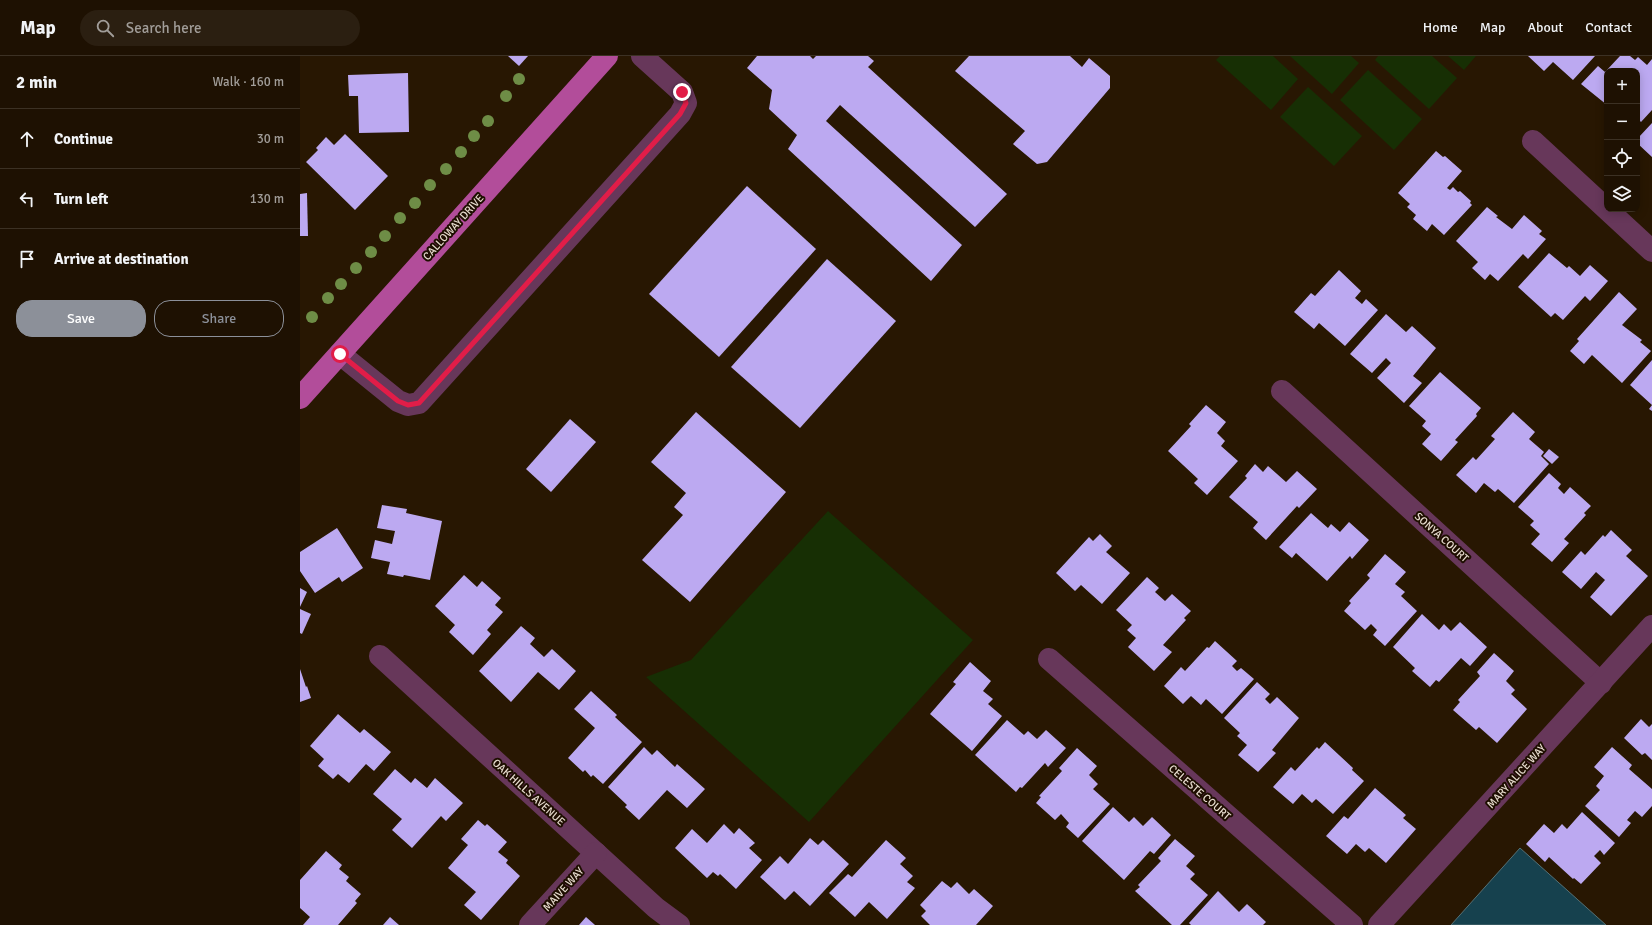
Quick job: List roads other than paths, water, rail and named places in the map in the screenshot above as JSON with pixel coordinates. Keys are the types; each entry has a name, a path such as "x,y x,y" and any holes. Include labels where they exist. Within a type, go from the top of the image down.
{"main road":[{"name":"CALLOWAY DRIVE","path":"300,398 607,56"}],"street":[{"path":"340,354 398,401 408,405 419,403 680,114 686,103 682,92 642,56"},
{"path":"1533,141 1652,251"},
{"name":"SONYA COURT","path":"1282,391 1601,683"},
{"name":"MARY ALICE WAY","path":"1379,925 1652,626"},
{"name":"OAK HILLS AVENUE","path":"380,656 656,908 679,925"},
{"name":"CELESTE COURT","path":"1048,659 1352,925"},
{"name":"MAIVE WAY","path":"530,925 596,853"}],"water":[{"path":"1520,848 1606,925 1451,925"}]}
